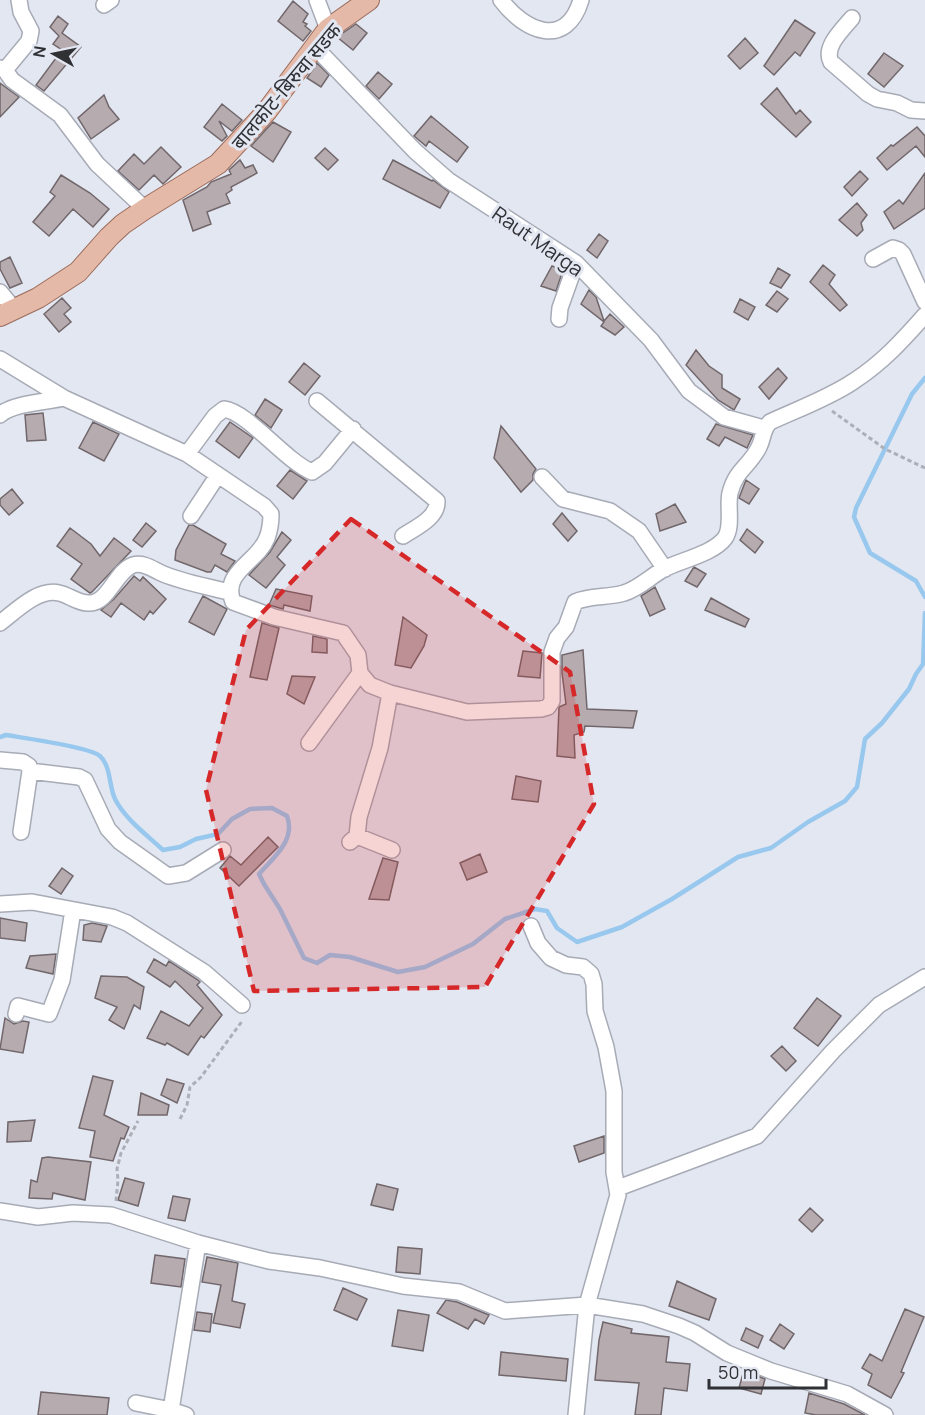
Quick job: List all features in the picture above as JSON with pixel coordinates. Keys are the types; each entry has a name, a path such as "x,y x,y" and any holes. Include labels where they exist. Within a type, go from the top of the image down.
{"main road":[{"name":"बालकोट-बिरुवा सडक","path":"7,313 78,272 109,237 145,209 218,164 267,111 328,29 369,0"}],"street":[{"path":"19,0 21,12 31,31 29,41 3,69 12,80 60,115 97,164 145,209"},
{"path":"317,0 328,29"},
{"path":"501,0 508,10 527,26 547,31 564,27 578,12 581,0"},
{"path":"852,18 829,50 828,57 831,62 877,99 897,103 911,110 925,111"},
{"name":"Raut Marga","path":"314,46 416,151 448,180 576,263 651,340 689,391 724,417 764,428"},
{"path":"873,259 893,248 899,250 925,302"},
{"path":"559,319 560,308 576,263"},
{"path":"0,292 7,313"},
{"path":"0,359 64,398 187,454 264,506 271,514 267,540 231,581 229,592 234,602 274,616 343,633 358,655 360,673 370,685 390,693 467,712 540,709 548,707 552,701 552,652 557,638 566,627 575,602 584,598 600,598 626,593 665,569 718,546 727,536 730,495 736,475 755,455 761,443 764,428 770,422 851,383 874,368 898,346 925,315"},
{"path":"0,415 13,407 64,398"},
{"path":"317,401 436,501 437,508 434,514 403,536"},
{"path":"187,454 215,416 224,410 230,410 286,455 312,472 325,463 352,429"},
{"path":"191,516 218,476"},
{"path":"542,477 563,499 610,511 639,531 665,569"},
{"path":"0,623 39,595 50,592 90,604 99,601 125,570 134,564 142,564 171,577 229,592"},
{"path":"309,743 360,673"},
{"path":"390,693 380,748 353,839 392,850"},
{"path":"0,760 23,762 29,765 21,832"},
{"path":"30,771 78,777 85,780 108,829 120,842 168,876 186,873 223,850"},
{"path":"0,904 32,902 112,917 127,923 213,978 242,1005"},
{"path":"16,1014 18,1006 49,1014 62,980 73,910"},
{"path":"531,926 538,943 551,958 583,967 591,974 594,984 595,1011 606,1047 614,1091 614,1172 618,1188 617,1201 587,1305 576,1415"},
{"path":"618,1188 757,1136 833,1051 879,1005 925,977"},
{"path":"0,1211 38,1217 73,1213 111,1215 198,1244 269,1261 320,1268 403,1286 459,1292 505,1311 587,1305 644,1314 679,1326 727,1353 771,1371 847,1394 885,1415"},
{"path":"136,1404 178,1412 198,1244"}],"path":[{"path":"816,400 885,449 925,468"},
{"path":"180,1119 187,1105 190,1087 201,1077 247,1014 242,1005"},
{"path":"111,1215 116,1202 119,1161 138,1121"}],"highlighted area":[{"path":"351,519 570,672 594,804 485,987 254,991 206,790 246,630"}],"building":[{"path":"293,1 308,14 303,22 311,31 303,41 278,21"},
{"path":"58,16 68,24 62,33 81,47 44,91 36,85 62,50 53,44 59,36 50,27"},
{"path":"795,20 815,33 800,56 795,52 774,75 764,66"},
{"path":"356,24 367,33 353,50 337,37"},
{"path":"745,38 758,53 740,69 728,56"},
{"path":"884,53 903,66 884,87 868,74"},
{"path":"317,63 329,75 321,87 307,78"},
{"path":"378,72 392,84 379,99 366,86"},
{"path":"0,83 19,97 0,117"},
{"path":"777,88 796,114 800,110 811,122 796,137 761,104"},
{"path":"104,95 109,107 119,119 91,139 78,118"},
{"path":"222,104 242,120 232,131 219,121 227,136 222,141 204,127"},
{"path":"431,116 468,147 457,162 429,141 426,146 414,136"},
{"path":"273,122 291,132 273,162 251,146"},
{"path":"917,127 925,136 925,157 916,146 887,170 877,158"},
{"path":"161,147 181,167 163,184 154,175 139,190 118,171 134,154 144,164"},
{"path":"325,148 338,160 328,170 315,158"},
{"path":"240,160 245,168 253,165 257,173 231,187 232,190 226,194 230,203 207,212 211,224 193,231 183,200 207,187 211,182 231,174 229,170"},
{"path":"393,160 433,180 449,192 440,208 383,179"},
{"path":"860,171 868,179 852,196 844,187"},
{"path":"925,173 925,208 894,229 884,212 899,200 903,204"},
{"path":"61,175 90,193 109,209 93,227 73,209 49,236 33,222 55,196 50,192"},
{"path":"857,203 867,215 861,223 863,230 857,236 839,220"},
{"path":"599,234 608,241 597,258 587,250"},
{"path":"10,257 22,283 10,288 0,269 0,262"},
{"path":"823,265 835,275 829,284 847,305 840,311 810,282"},
{"path":"552,266 563,270 556,291 541,286"},
{"path":"778,268 790,275 781,288 770,283"},
{"path":"589,290 596,297 604,321 610,314 624,327 615,335 601,326 604,322 581,304"},
{"path":"777,291 788,299 777,312 766,305"},
{"path":"62,298 71,308 64,314 71,322 59,332 44,314"},
{"path":"740,299 755,307 748,320 734,312"},
{"path":"696,350 709,366 722,375 722,388 740,399 734,410 718,400 686,365"},
{"path":"304,363 320,376 305,395 289,382"},
{"path":"778,368 787,378 769,399 759,387"},
{"path":"265,399 282,410 271,428 255,415"},
{"path":"43,413 46,440 27,441 25,415"},
{"path":"93,422 119,434 104,461 79,448"},
{"path":"230,422 253,438 239,458 216,441"},
{"path":"716,424 753,435 747,448 725,437 719,446 707,439"},
{"path":"501,426 536,469 533,480 521,492 494,458"},
{"path":"290,470 307,481 293,499 277,486"},
{"path":"746,480 759,489 749,504 739,498"},
{"path":"12,489 23,503 9,515 0,505 0,499"},
{"path":"675,504 686,522 660,531 656,514"},
{"path":"562,513 577,531 568,541 553,524"},
{"path":"146,523 156,531 142,547 133,540"},
{"path":"189,525 193,525 226,544 221,554 235,561 227,572 215,565 211,572 207,572 175,560 176,550"},
{"path":"70,528 91,544 100,556 114,538 131,551 90,593 71,579 82,564 57,546"},
{"path":"747,529 763,542 755,553 740,540"},
{"path":"282,532 291,540 277,557 285,565 266,588 249,575 270,552"},
{"path":"694,567 706,574 697,587 685,581"},
{"path":"134,576 140,581 143,577 166,599 153,614 150,611 144,620 121,603 111,617 101,610 114,599"},
{"path":"655,587 665,609 650,616 641,596"},
{"path":"276,589 312,596 310,611 284,605 283,609 269,605"},
{"path":"203,596 227,609 214,635 189,622"},
{"path":"711,598 749,619 745,627 705,610"},
{"path":"403,617 427,635 424,646 411,668 395,665"},
{"path":"262,623 279,628 267,680 250,677"},
{"path":"313,636 327,639 327,653 312,652"},
{"path":"583,650 587,709 637,711 633,728 585,726 584,732 574,735 575,758 557,756 559,707 566,704 562,655"},
{"path":"523,651 542,653 540,678 518,676"},
{"path":"292,676 315,677 304,704 287,694"},
{"path":"516,776 541,781 538,802 512,799"},
{"path":"268,837 278,847 239,886 220,868 230,856 241,865"},
{"path":"480,854 487,872 467,880 460,863"},
{"path":"383,858 398,862 389,900 369,899"},
{"path":"62,868 73,876 61,894 49,886"},
{"path":"0,918 27,923 25,941 0,938"},
{"path":"92,923 107,926 101,942 83,940 84,925"},
{"path":"56,954 53,974 26,968 30,956"},
{"path":"154,959 166,966 169,961 198,980 200,982 197,985 222,1015 204,1038 201,1036 188,1055 167,1043 165,1045 147,1038 161,1011 189,1026 203,1008 175,981 170,987 147,972"},
{"path":"101,976 127,977 144,987 140,1009 134,1005 124,1029 109,1020 117,1007 95,998"},
{"path":"817,998 841,1016 818,1046 794,1028"},
{"path":"5,1018 14,1024 29,1022 23,1053 0,1049"},
{"path":"782,1046 796,1061 786,1071 771,1056"},
{"path":"93,1076 113,1081 104,1115 129,1127 124,1139 121,1138 113,1161 90,1157 95,1131 79,1128"},
{"path":"167,1079 184,1084 177,1103 161,1095"},
{"path":"141,1093 169,1105 167,1115 138,1115"},
{"path":"35,1120 31,1141 7,1142 8,1122"},
{"path":"604,1136 604,1153 579,1162 574,1146"},
{"path":"42,1158 91,1162 85,1200 53,1193 52,1199 29,1198 31,1180 37,1182"},
{"path":"125,1178 144,1183 138,1206 118,1200"},
{"path":"377,1184 398,1189 393,1210 371,1205"},
{"path":"173,1196 190,1199 185,1221 168,1218"},
{"path":"810,1208 823,1220 812,1232 799,1220"},
{"path":"398,1247 422,1249 420,1274 396,1272"},
{"path":"155,1255 185,1259 181,1287 151,1283"},
{"path":"207,1257 238,1263 232,1301 245,1304 240,1328 213,1323 221,1285 202,1282"},
{"path":"677,1281 716,1299 709,1320 669,1306"},
{"path":"343,1288 367,1299 357,1320 334,1310"},
{"path":"446,1300 489,1315 484,1324 475,1319 468,1329 437,1313"},
{"path":"905,1309 924,1317 901,1372 904,1373 891,1398 868,1385 872,1374 862,1368 870,1354 882,1361"},
{"path":"398,1310 429,1315 423,1351 392,1346"},
{"path":"197,1312 212,1314 210,1332 194,1330"},
{"path":"603,1322 632,1329 631,1333 669,1337 666,1362 690,1364 687,1391 664,1388 661,1415 635,1415 639,1383 595,1380"},
{"path":"780,1324 794,1334 784,1349 770,1340"},
{"path":"746,1328 763,1336 758,1348 741,1340"},
{"path":"501,1352 568,1359 566,1381 499,1375"},
{"path":"744,1370 765,1379 761,1394 739,1388"},
{"path":"41,1392 109,1398 107,1415 38,1415"},
{"path":"809,1393 844,1404 865,1415 805,1413"}],"waterway":[{"path":"925,378 912,394 856,508 854,517 870,553 916,581 925,597"},
{"path":"0,737 6,735 56,743 84,749 100,756 106,765 113,794 119,806 163,850 180,847 196,839 218,834 232,819 250,809 272,808 287,816 289,833 286,840 277,855 259,874 280,909 304,958 317,963 330,955 350,957 398,972 425,967 473,944 505,919 535,909 547,911 557,928 577,942 622,927 672,899 738,857 771,848 808,822 845,801 857,787 865,739 882,723 909,689 923,664 925,613"}]}
